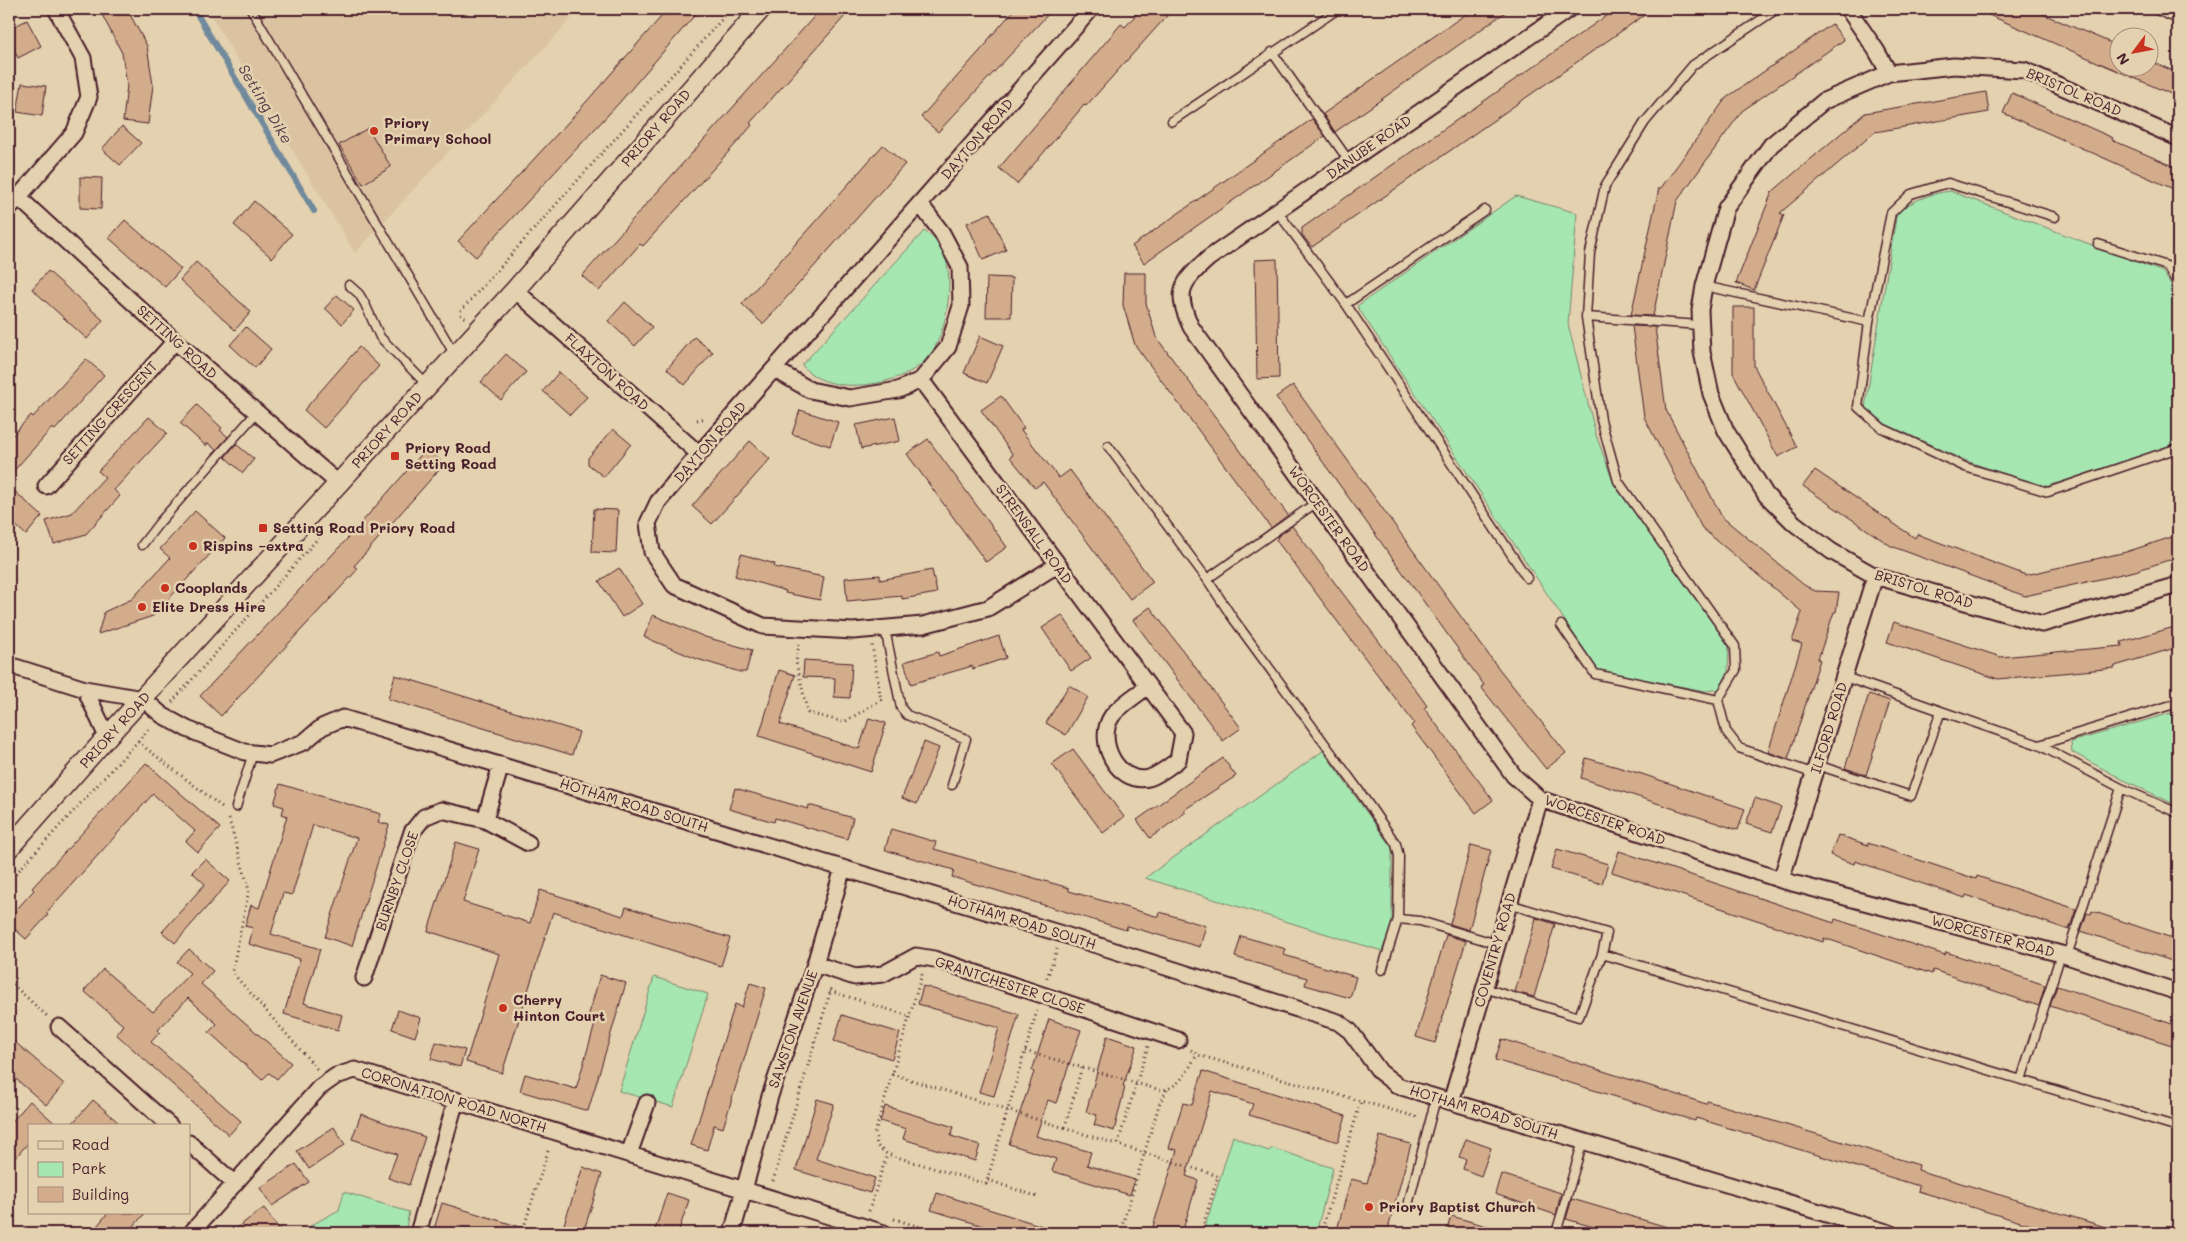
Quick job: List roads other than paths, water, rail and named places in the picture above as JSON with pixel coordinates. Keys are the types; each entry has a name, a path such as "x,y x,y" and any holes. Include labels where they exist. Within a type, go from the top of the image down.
{"street":[{"path":"14,202 74,133 88,97 83,58 56,9"},
{"name":"PRIORY ROAD","path":"9,848 107,737 515,290 761,9"},
{"name":"DAYTON ROAD","path":"1057,565 988,608 923,625 853,631 763,626 674,584 652,552 648,523 658,502 699,454 1091,9"},
{"name":"DANUBE ROAD","path":"1181,296 1187,281 1202,264 1569,9"},
{"path":"1848,9 1889,73"},
{"name":"BRISTOL ROAD","path":"2178,138 2024,70 1954,66 1889,73 1824,101 1771,146 1726,208 1704,286 1700,310 1702,352 1711,394 1726,431 1766,495 1794,523 1830,551 1875,576 2042,624 2178,585"},
{"name":"SETTING ROAD","path":"14,202 338,484"},
{"path":"774,370 810,390 850,398 898,390 921,380 948,348 961,306 960,267 942,233 920,204"},
{"name":"FLAXTON ROAD","path":"515,290 699,454"},
{"name":"WORCESTER ROAD","path":"1181,296 1183,308 1191,327 1514,776 1540,799 1781,880 2064,955 2178,992"},
{"name":"SETTING CRESCENT","path":"46,486 175,341"},
{"name":"STRENSALL ROAD","path":"921,380 1183,732 1178,760 1148,778 1126,775 1111,759 1106,730 1112,716 1148,686"},
{"name":"ILFORD ROAD","path":"1781,880 1875,576"},
{"path":"9,665 85,689 143,699"},
{"path":"85,689 107,737"},
{"name":"HOTHAM ROAD SOUTH","path":"143,699 162,715 187,729 244,752 270,755 304,742 322,727 343,718 1062,934 1338,1022 1350,1031 1380,1072 1398,1086 1890,1233"},
{"path":"485,820 501,765"},
{"name":"COVENTRY ROAD","path":"1451,1102 1540,799"},
{"name":"BURNBY CLOSE","path":"364,978 412,832 424,818 441,810 485,820 528,844"},
{"name":"SAWSTON AVENUE","path":"732,1233 770,1096 815,964 843,868"},
{"name":"GRANTCHESTER CLOSE","path":"815,964 854,976 883,974 916,956 927,958 1178,1040"},
{"path":"59,1027 168,1124"},
{"name":"CORONATION ROAD NORTH","path":"191,1233 319,1088 336,1076 356,1070 884,1233"},
{"path":"418,1233 456,1100"},
{"path":"629,1154 647,1103"},
{"path":"190,1144 235,1184"}],"lane":[{"path":"250,9 455,355"},
{"path":"1172,121 1338,9"},
{"path":"1777,9 1693,65 1645,122 1605,186 1590,253 1586,317 1601,420 1618,481 1735,646 1736,670 1718,700 1726,731 1739,748 1911,796 1941,712"},
{"path":"2154,9 2178,19"},
{"path":"1272,52 1349,161"},
{"path":"2055,217 1948,183 1911,194 1891,214 1869,322 1858,407 1882,428 1966,468 2048,492 2178,448"},
{"path":"1346,304 1485,210"},
{"path":"1277,211 1346,304 1527,578"},
{"path":"2098,244 2167,266 2178,284"},
{"path":"349,285 359,294 365,304 380,337 427,385"},
{"path":"1704,286 1869,322"},
{"path":"1586,317 1700,325"},
{"path":"142,545 159,523 257,412"},
{"path":"1108,446 1207,580 1396,844 1399,856 1398,919 1382,970"},
{"path":"1207,580 1317,502"},
{"path":"1561,625 1594,674 1718,700"},
{"path":"878,629 901,708 907,715 966,738 952,785"},
{"path":"1845,678 2039,745 2121,788 2178,813"},
{"path":"2039,745 2178,703"},
{"path":"236,808 253,753"},
{"path":"2021,1080 2121,788"},
{"path":"1484,988 1579,1017 1602,954 1607,933 1509,904"},
{"path":"1398,919 1420,921 1497,944"},
{"path":"1602,954 2178,1127"},
{"path":"1409,1201 1436,1098"},
{"path":"1556,1233 1583,1141"}],"waterway":[{"name":"Setting Dike","path":"194,9 314,211"}],"place":[{"name":"Priory Primary School","path":"374,131"},
{"name":"Priory Road Setting Road","path":"395,456"},
{"name":"Setting Road Priory Road","path":"263,528"},
{"name":"Rispins ~extra","path":"193,546"},
{"name":"Cooplands","path":"165,588"},
{"name":"Elite Dress Hire","path":"142,607"},
{"name":"Cherry Hinton Court","path":"503,1008"},
{"name":"Priory Baptist Church","path":"1369,1207"}]}
